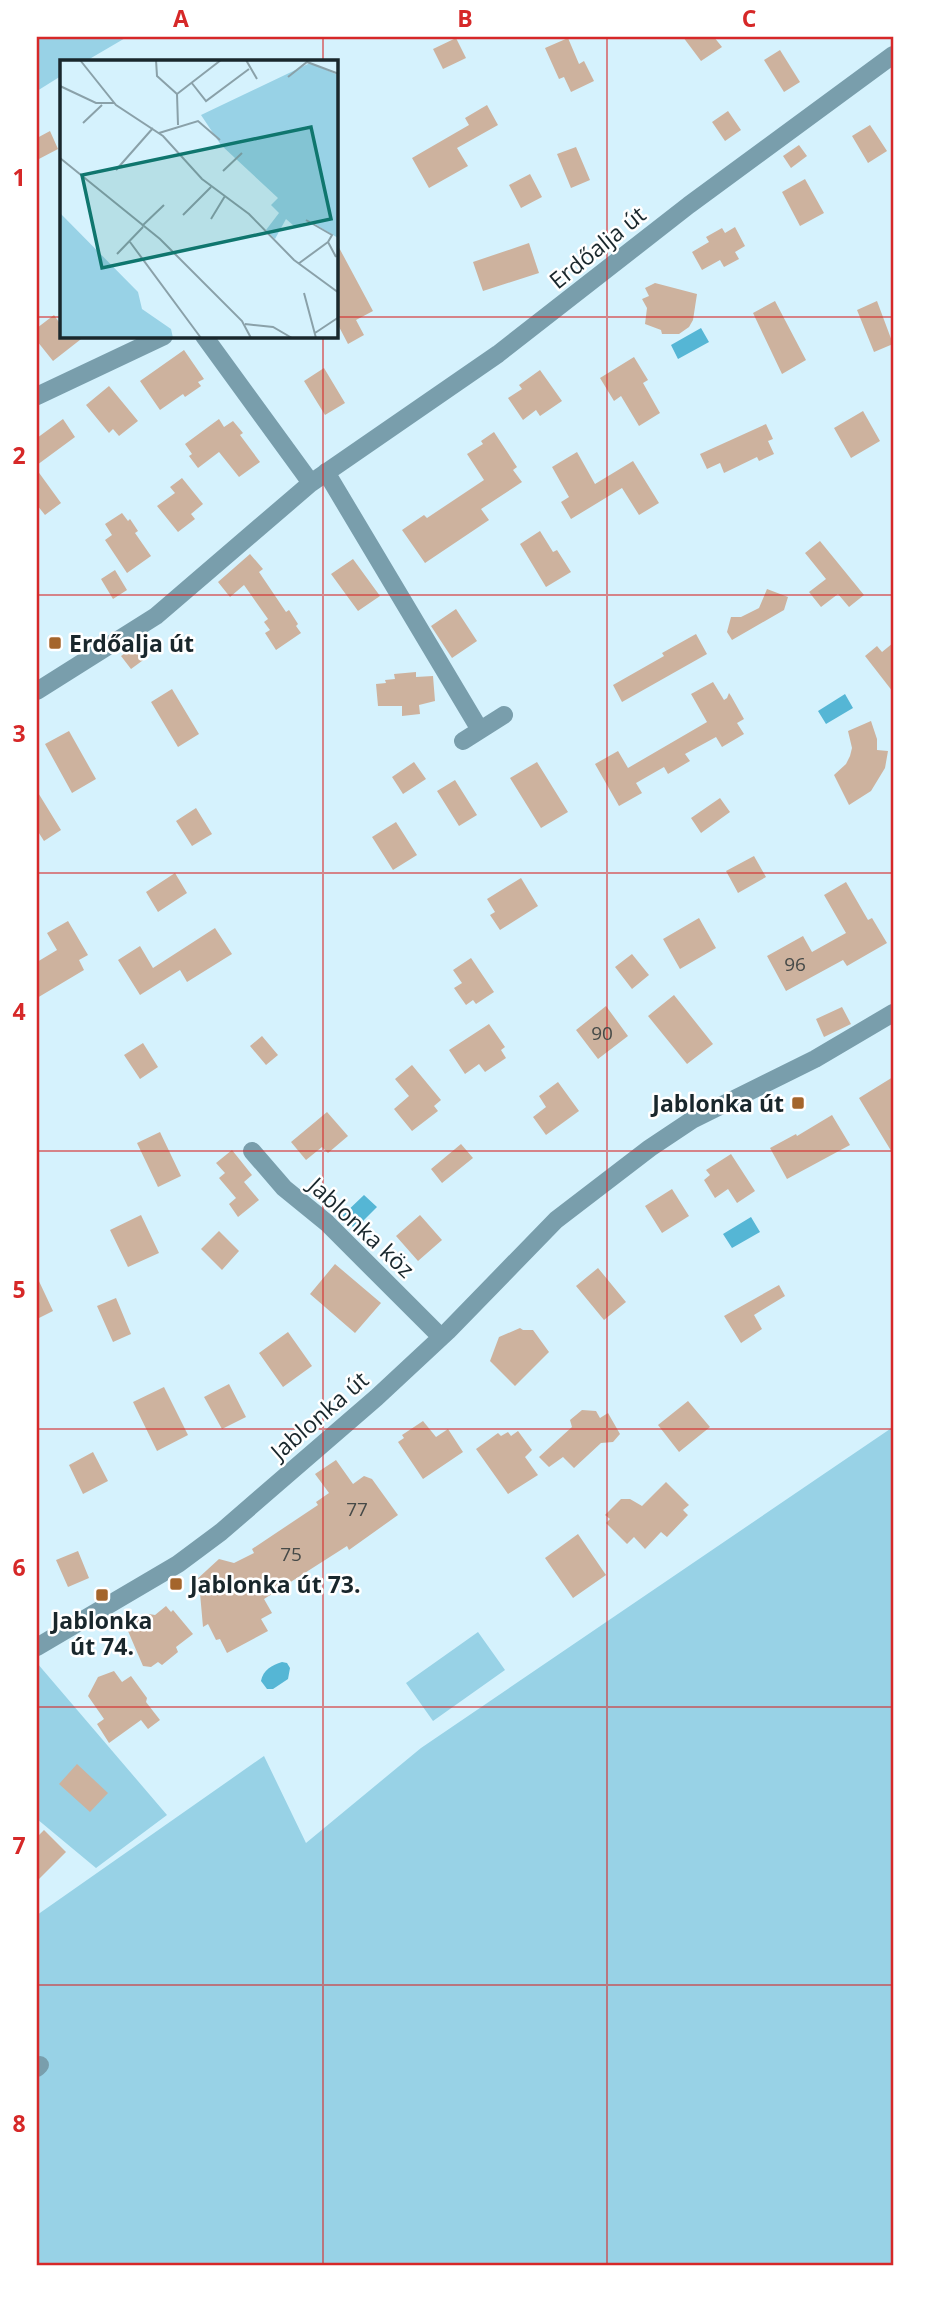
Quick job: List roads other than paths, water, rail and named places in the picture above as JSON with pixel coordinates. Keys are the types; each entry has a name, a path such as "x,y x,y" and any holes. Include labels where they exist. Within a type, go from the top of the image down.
{"street":[{"name":"Erdőalja út","path":"37,691 156,616 311,483 508,347 690,205 893,55"},
{"path":"37,396 160,338"},
{"path":"205,338 311,483"},
{"path":"326,472 480,730"},
{"path":"463,741 504,715"},
{"name":"Jablonka út","path":"37,1647 178,1564 221,1532 367,1406 441,1337 556,1220 650,1148 692,1120 815,1059 893,1013"},
{"name":"Jablonka köz","path":"252,1151 284,1188 327,1223 441,1337"}],"place":[{"name":"Erdőalja út","path":"55,643"},
{"name":"Jablonka út","path":"798,1103"},
{"name":"Jablonka út 73.","path":"176,1584"},
{"name":"Jablonka út 74.","path":"102,1595"}]}
